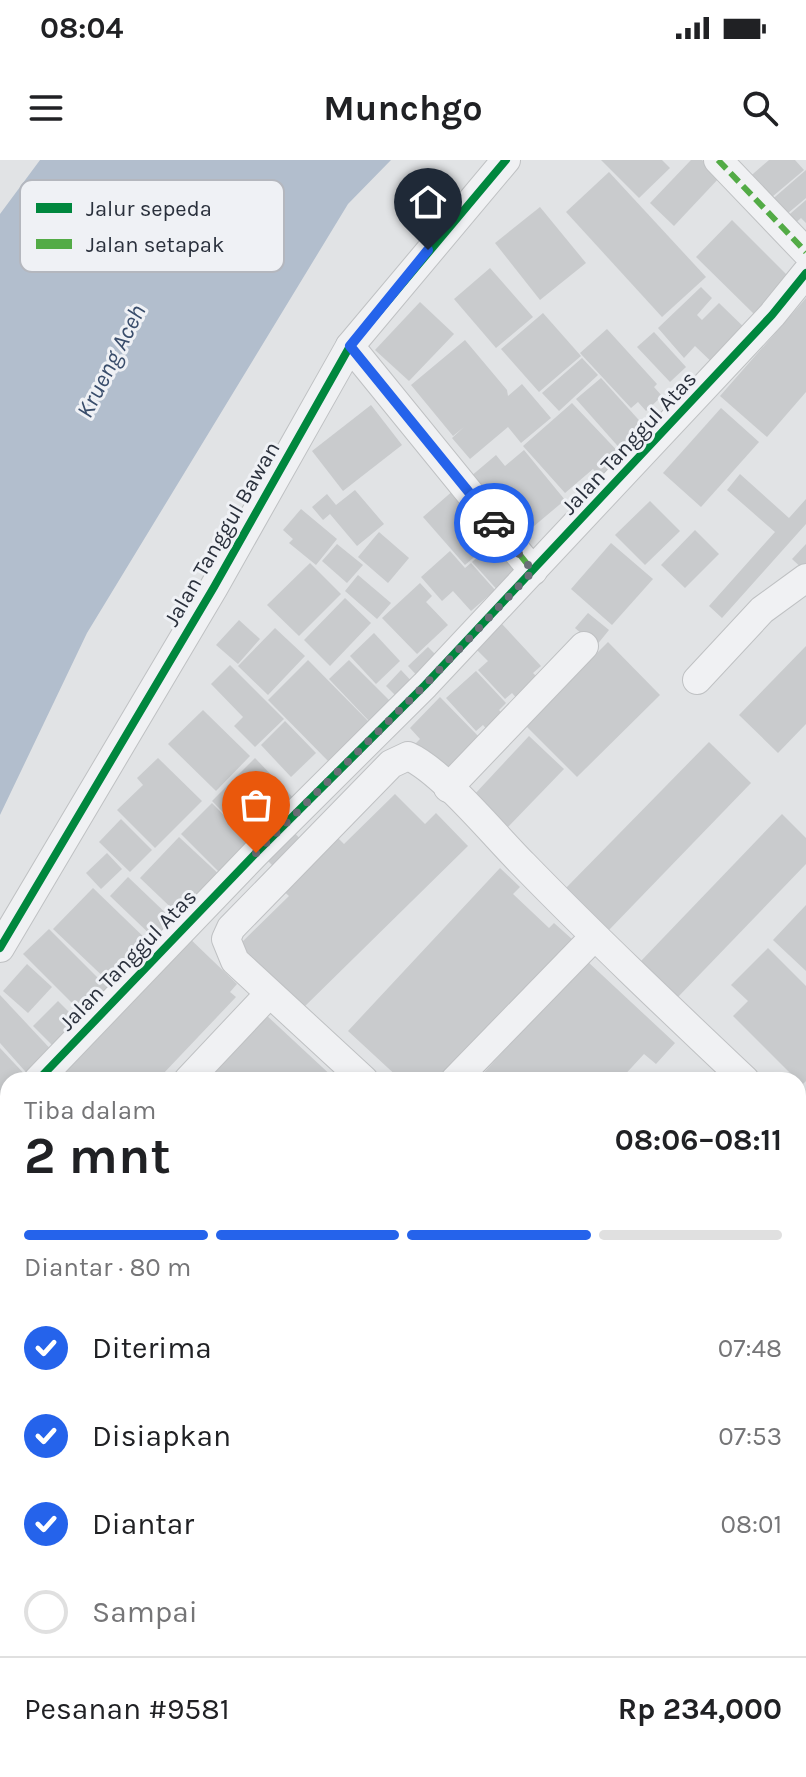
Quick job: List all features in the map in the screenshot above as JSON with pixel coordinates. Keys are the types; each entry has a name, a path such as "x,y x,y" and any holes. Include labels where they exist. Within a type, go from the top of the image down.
{"street":[{"name":"Jalan Tanggul Bawan","path":"0,948 214,587 350,346 506,160"},
{"path":"718,160 806,252"},
{"name":"Jalan Tanggul Atas","path":"46,1072 533,571 772,315 806,273"},
{"path":"350,346 533,571"},
{"path":"697,680 762,610 806,578"},
{"path":"448,788 584,646"},
{"path":"355,1072 229,953 226,939 231,928 398,759 408,756 419,761 448,788 594,937 737,1072"},
{"path":"463,1072 594,937"},
{"path":"196,1072 269,994"}],"water":[{"name":"Krueng Aceh","path":"40,160 391,160 348,204 87,633 0,815 0,214 20,187 20,272 284,272 284,180 25,180"}],"building":[{"path":"601,160 662,160 670,168 639,198"},
{"path":"691,160 702,160 720,177 674,226 650,203"},
{"path":"769,160 795,160 804,170 766,202 746,180"},
{"path":"806,170 806,198 781,219 768,203"},
{"path":"609,172 706,277 662,317 566,212"},
{"path":"806,200 806,223 801,218 790,228 783,220"},
{"path":"540,207 586,263 540,300 495,243"},
{"path":"732,220 792,280 756,316 696,257"},
{"path":"490,268 533,317 496,348 454,299"},
{"path":"701,287 712,298 697,315 702,320 719,303 752,335 719,369 695,346 684,358 658,328"},
{"path":"806,298 806,392 767,437 720,396"},
{"path":"420,302 454,334 409,381 375,350"},
{"path":"543,313 581,356 539,392 501,349"},
{"path":"607,329 657,384 654,387 662,396 646,411 638,402 631,408 580,353"},
{"path":"654,332 686,367 670,382 637,347"},
{"path":"465,340 507,390 508,396 522,384 551,418 521,443 508,427 470,459 452,438 464,427 453,436 411,385"},
{"path":"582,358 598,375 559,411 542,393"},
{"path":"601,378 655,438 631,461 576,399"},
{"path":"572,403 626,460 603,481 593,469 565,493 523,446"},
{"path":"371,405 402,445 343,491 312,451"},
{"path":"721,408 759,442 701,507 663,473"},
{"path":"524,450 565,500 521,537 470,477 496,455 505,466"},
{"path":"740,474 789,518 806,499 806,524 722,618 709,606 775,532 727,490"},
{"path":"455,489 497,537 465,565 423,517"},
{"path":"355,490 384,524 357,546 330,514 323,520 312,507 327,494 336,505"},
{"path":"650,501 680,531 645,565 615,535"},
{"path":"301,509 337,539 316,565 289,543 293,539 283,530"},
{"path":"695,530 719,554 685,588 661,565"},
{"path":"379,532 409,558 388,583 358,557"},
{"path":"499,538 528,571 501,594 472,562"},
{"path":"611,543 653,579 612,625 571,589"},
{"path":"337,544 363,565 347,583 322,561"},
{"path":"806,544 806,572 792,559"},
{"path":"450,551 465,568 471,563 495,590 471,611 453,591 442,601 421,577"},
{"path":"310,563 341,594 299,636 267,605"},
{"path":"358,575 391,603 377,619 345,591"},
{"path":"420,583 432,596 426,602 448,625 417,654 382,618"},
{"path":"345,598 371,623 330,666 304,640"},
{"path":"588,613 609,630 596,646 575,628"},
{"path":"239,620 260,639 238,664 216,645"},
{"path":"502,624 541,666 533,673 541,681 519,701 512,693 505,699 478,670 488,661 475,648"},
{"path":"275,628 305,656 268,695 238,666"},
{"path":"374,633 400,661 376,684 350,656"},
{"path":"608,642 660,695 577,777 525,725"},
{"path":"806,646 806,724 778,753 739,715"},
{"path":"428,647 444,663 423,682 408,666"},
{"path":"308,660 371,724 331,764 268,700"},
{"path":"349,660 391,702 370,722 329,679"},
{"path":"230,665 284,719 255,747 234,726 243,717 211,684"},
{"path":"401,670 416,686 401,701 386,686"},
{"path":"476,671 506,703 499,710 507,719 491,734 483,725 476,731 446,698"},
{"path":"440,697 481,739 446,774 415,744 420,739 410,728"},
{"path":"203,710 250,756 216,791 168,744"},
{"path":"285,721 316,753 291,777 261,745"},
{"path":"529,736 564,769 507,828 473,796"},
{"path":"709,742 751,783 608,931 565,889"},
{"path":"158,758 202,801 155,848 117,810 143,785 137,778"},
{"path":"255,758 301,806 258,848 212,801"},
{"path":"395,794 425,824 436,813 468,846 300,1011 237,947 289,896 279,887 333,833 344,844"},
{"path":"212,803 255,847 224,877 181,834"},
{"path":"782,814 806,838 806,864 678,997 640,962"},
{"path":"121,819 152,850 130,872 99,842"},
{"path":"287,825 305,844 278,871 259,852"},
{"path":"179,837 223,878 183,919 140,878"},
{"path":"107,853 122,869 101,889 86,873"},
{"path":"500,868 520,887 513,894 549,928 554,923 573,940 449,1072 392,1072 348,1031"},
{"path":"128,877 174,921 156,940 110,896"},
{"path":"93,888 151,944 112,985 53,929"},
{"path":"806,905 806,971 773,940"},
{"path":"49,929 109,989 83,1014 23,954"},
{"path":"185,934 237,984 230,992 236,997 165,1072 53,1072"},
{"path":"768,948 806,986 806,1072 789,1072 733,1016 748,1001 731,985"},
{"path":"587,961 675,1043 656,1064 644,1054 627,1072 484,1072"},
{"path":"27,964 52,987 28,1013 3,991"},
{"path":"0,995 57,1056 40,1072 26,1072 0,1043"},
{"path":"58,1001 84,1027 59,1052 33,1026"},
{"path":"265,1014 327,1072 211,1072"},
{"path":"0,1048 22,1072 0,1072"}],"marked path":[{"path":"718,160 806,252"},
{"path":"350,346 533,571"}],"cycle path":[{"path":"0,948 214,587 350,346 506,160"},
{"path":"46,1072 256,853 425,685 772,315 806,273"}],"way so far":[{"path":"256,853 425,685 533,571 494,523"}],"route":[{"path":"428,250 350,346 494,523"}]}
